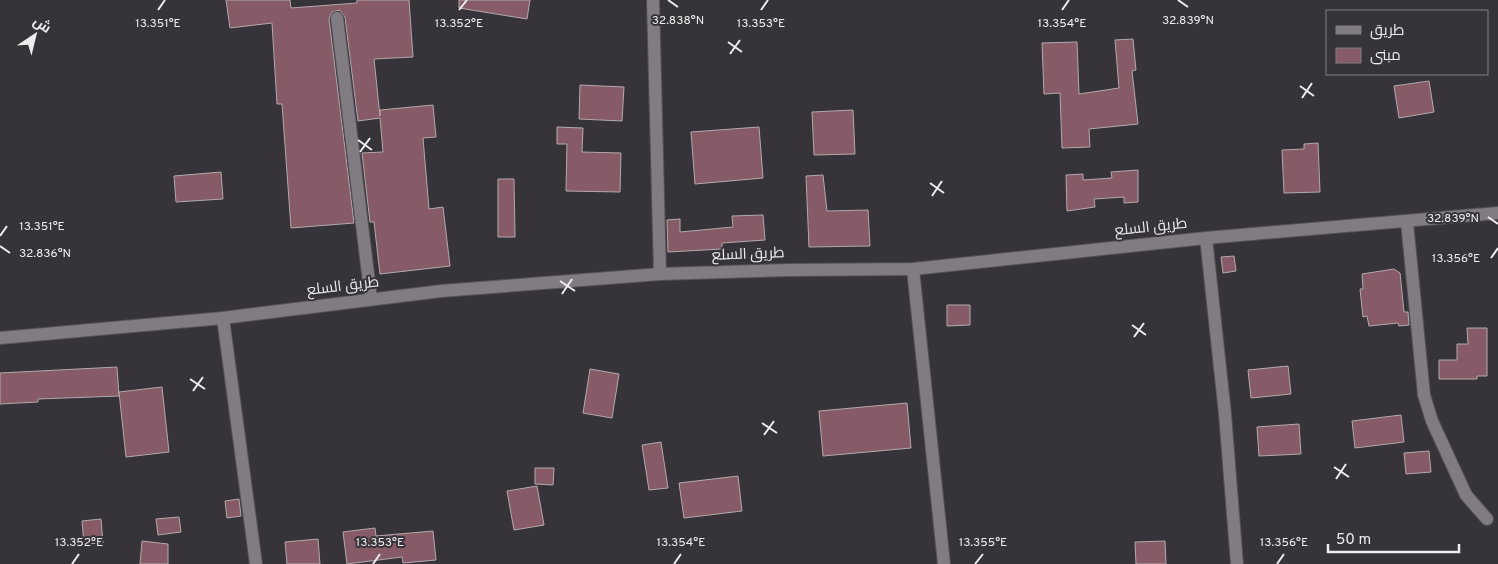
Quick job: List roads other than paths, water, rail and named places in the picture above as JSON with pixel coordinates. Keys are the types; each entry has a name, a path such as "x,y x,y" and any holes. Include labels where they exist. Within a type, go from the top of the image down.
{"street":[{"path":"653,0 660,274"},
{"path":"338,18 372,299"},
{"name":"طريق السلع","path":"0,338 223,318 441,291 660,274 913,269 1206,238 1498,213"},
{"path":"1407,222 1427,404 1432,421 1466,495 1487,519"},
{"path":"1206,238 1225,414 1237,564"},
{"path":"913,269 944,564"},
{"path":"223,318 256,564"}]}
